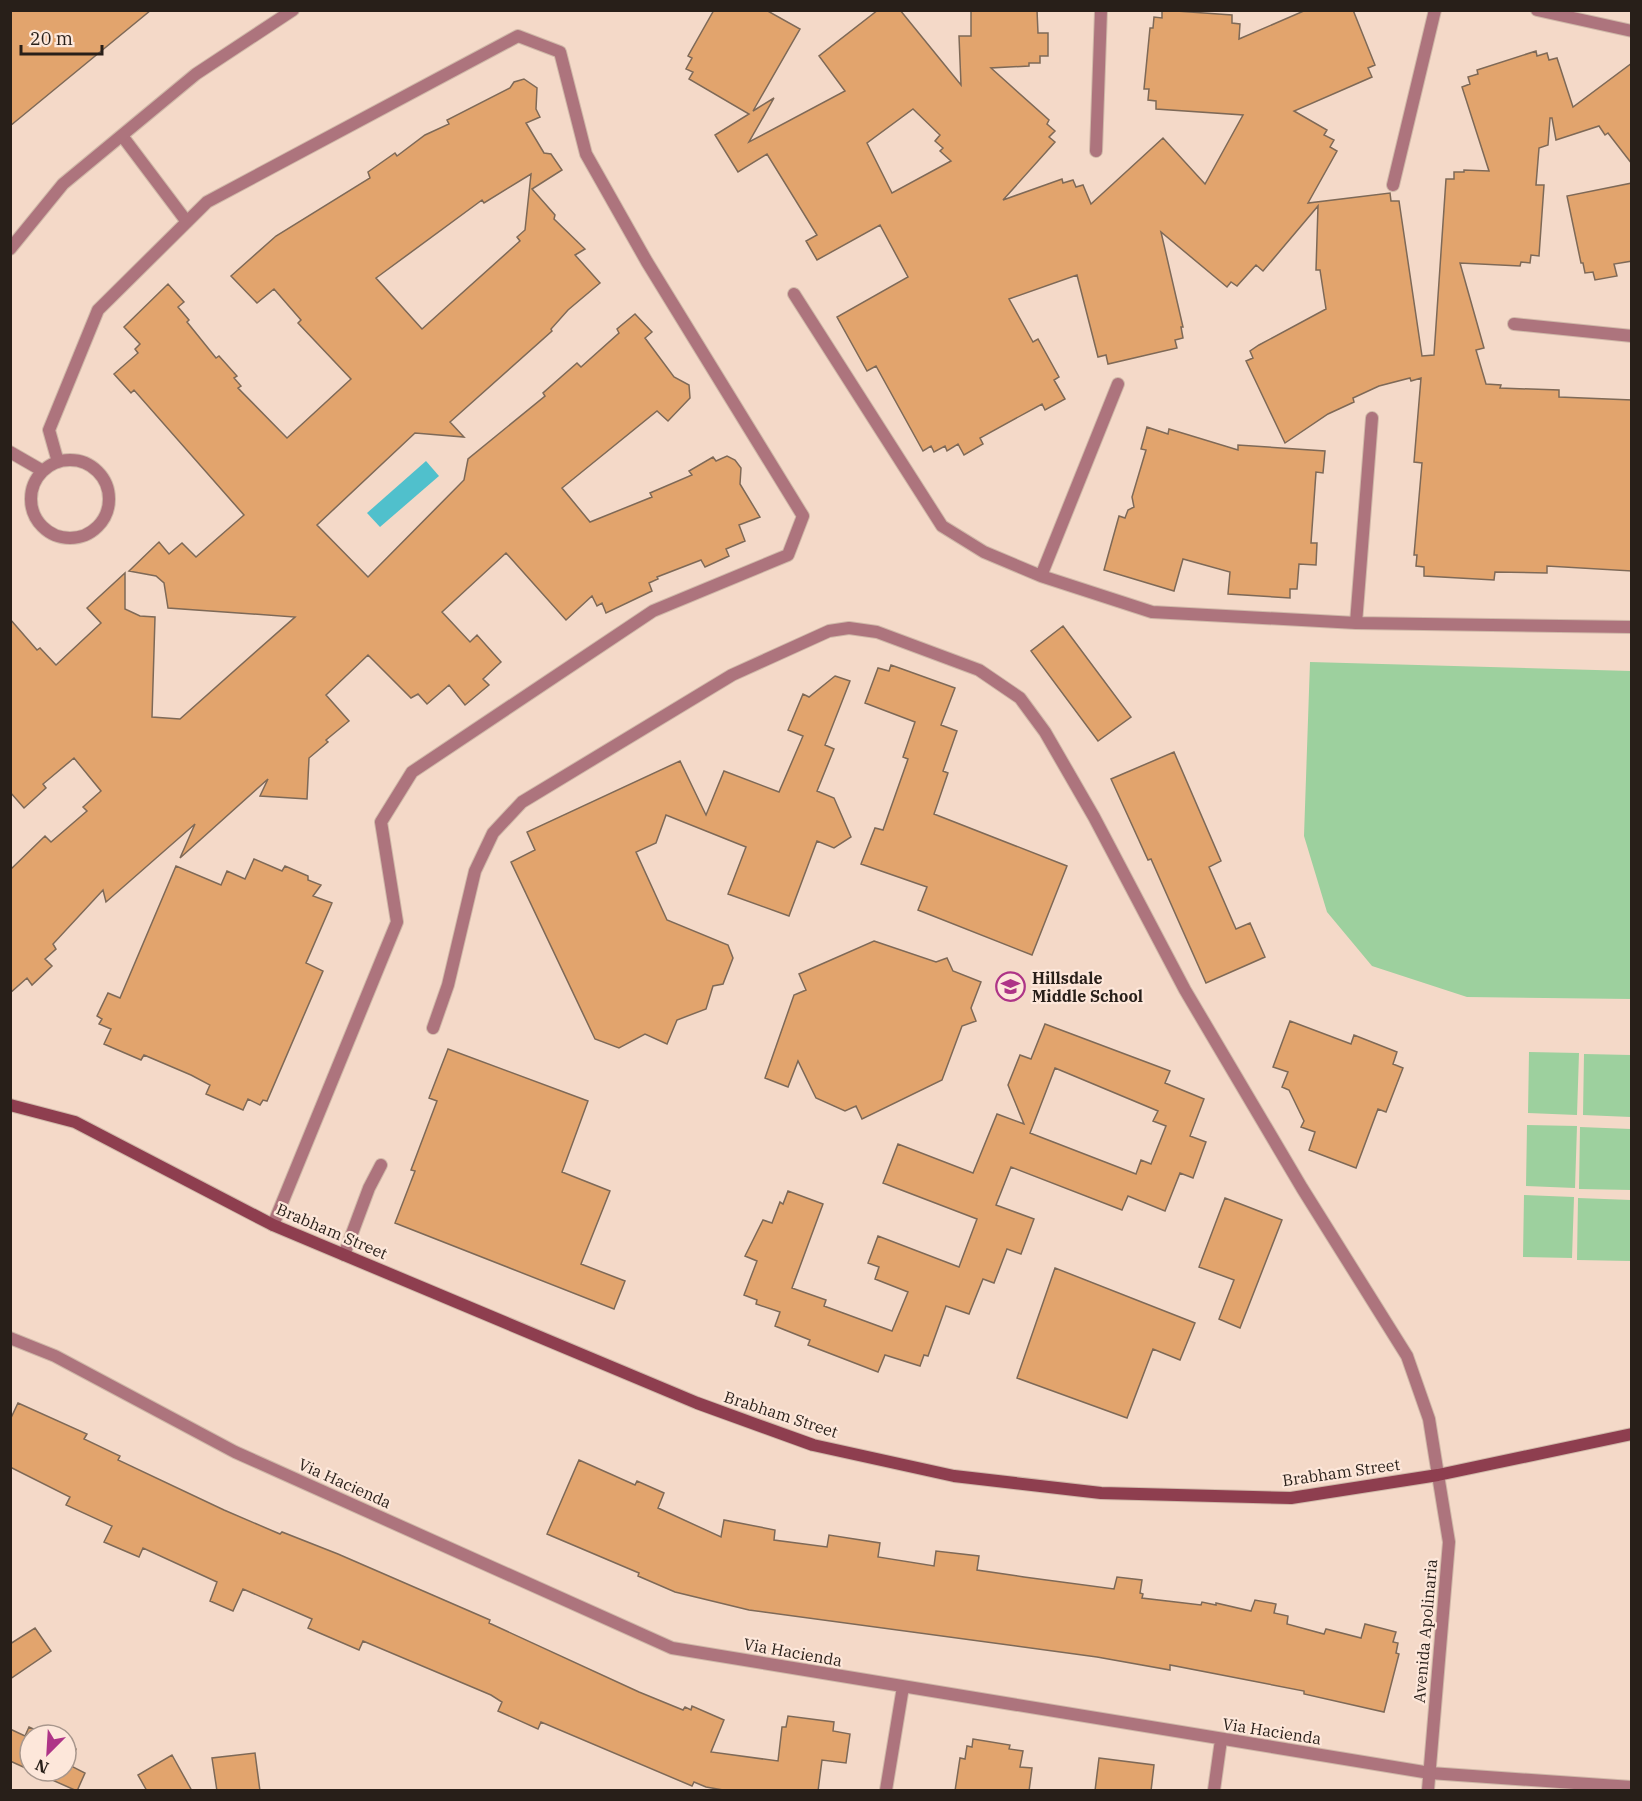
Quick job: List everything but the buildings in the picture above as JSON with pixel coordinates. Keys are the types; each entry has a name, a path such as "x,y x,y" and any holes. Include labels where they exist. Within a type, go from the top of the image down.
{"main road":[{"name":"Brabham Street","path":"10,1105 75,1122 273,1225 697,1403 802,1442 954,1476 1101,1493 1291,1498 1438,1475 1632,1434"}],"street":[{"path":"10,249 63,184 123,137 196,74 293,10"},
{"path":"1096,151 1101,10"},
{"path":"1393,185 1435,10"},
{"path":"1537,10 1632,31"},
{"path":"58,462 49,430 98,310 207,202 518,36 560,52 586,154 647,262 803,516 789,555 653,611 412,772 381,822 397,922 273,1225"},
{"path":"123,137 188,222"},
{"path":"794,294 942,526 984,552 1041,576 1152,612 1356,623 1632,627"},
{"path":"1514,324 1632,336"},
{"path":"1041,576 1118,384"},
{"path":"1356,623 1372,418"},
{"path":"10,452 43,471"},
{"path":"71,460 85,463 96,471 107,487 108,507 104,520 83,536 57,536 45,530 36,520 31,494 35,481 43,471 58,462 71,460"},
{"name":"Avenida Apolinaria","path":"433,1028 448,985 475,871 493,833 522,802 732,675 829,631 849,628 877,632 979,670 1020,698 1045,732 1094,817 1185,990 1302,1188 1407,1356 1429,1419 1449,1542 1428,1791"},
{"path":"344,1255 369,1188 381,1165"},
{"name":"Via Hacienda","path":"10,1338 55,1356 235,1452 672,1648 1430,1773 1632,1787"},
{"path":"886,1791 903,1687"},
{"path":"1214,1791 1221,1740"}],"green space":[{"path":"1310,662 1631,671 1631,999 1467,997 1372,966 1327,912 1304,836"},
{"path":"1529,1052 1579,1053 1577,1115 1528,1113"},
{"path":"1584,1054 1631,1055 1631,1117 1583,1115"},
{"path":"1527,1125 1577,1126 1575,1188 1526,1186"},
{"path":"1580,1127 1631,1129 1631,1190 1579,1189"},
{"path":"1524,1195 1574,1197 1572,1258 1523,1257"},
{"path":"1578,1198 1631,1200 1631,1261 1577,1260"}],"water":[{"path":"426,461 439,476 380,527 367,513"}],"place":[{"name":"Hillsdale Middle School","path":"1011,987"}]}
